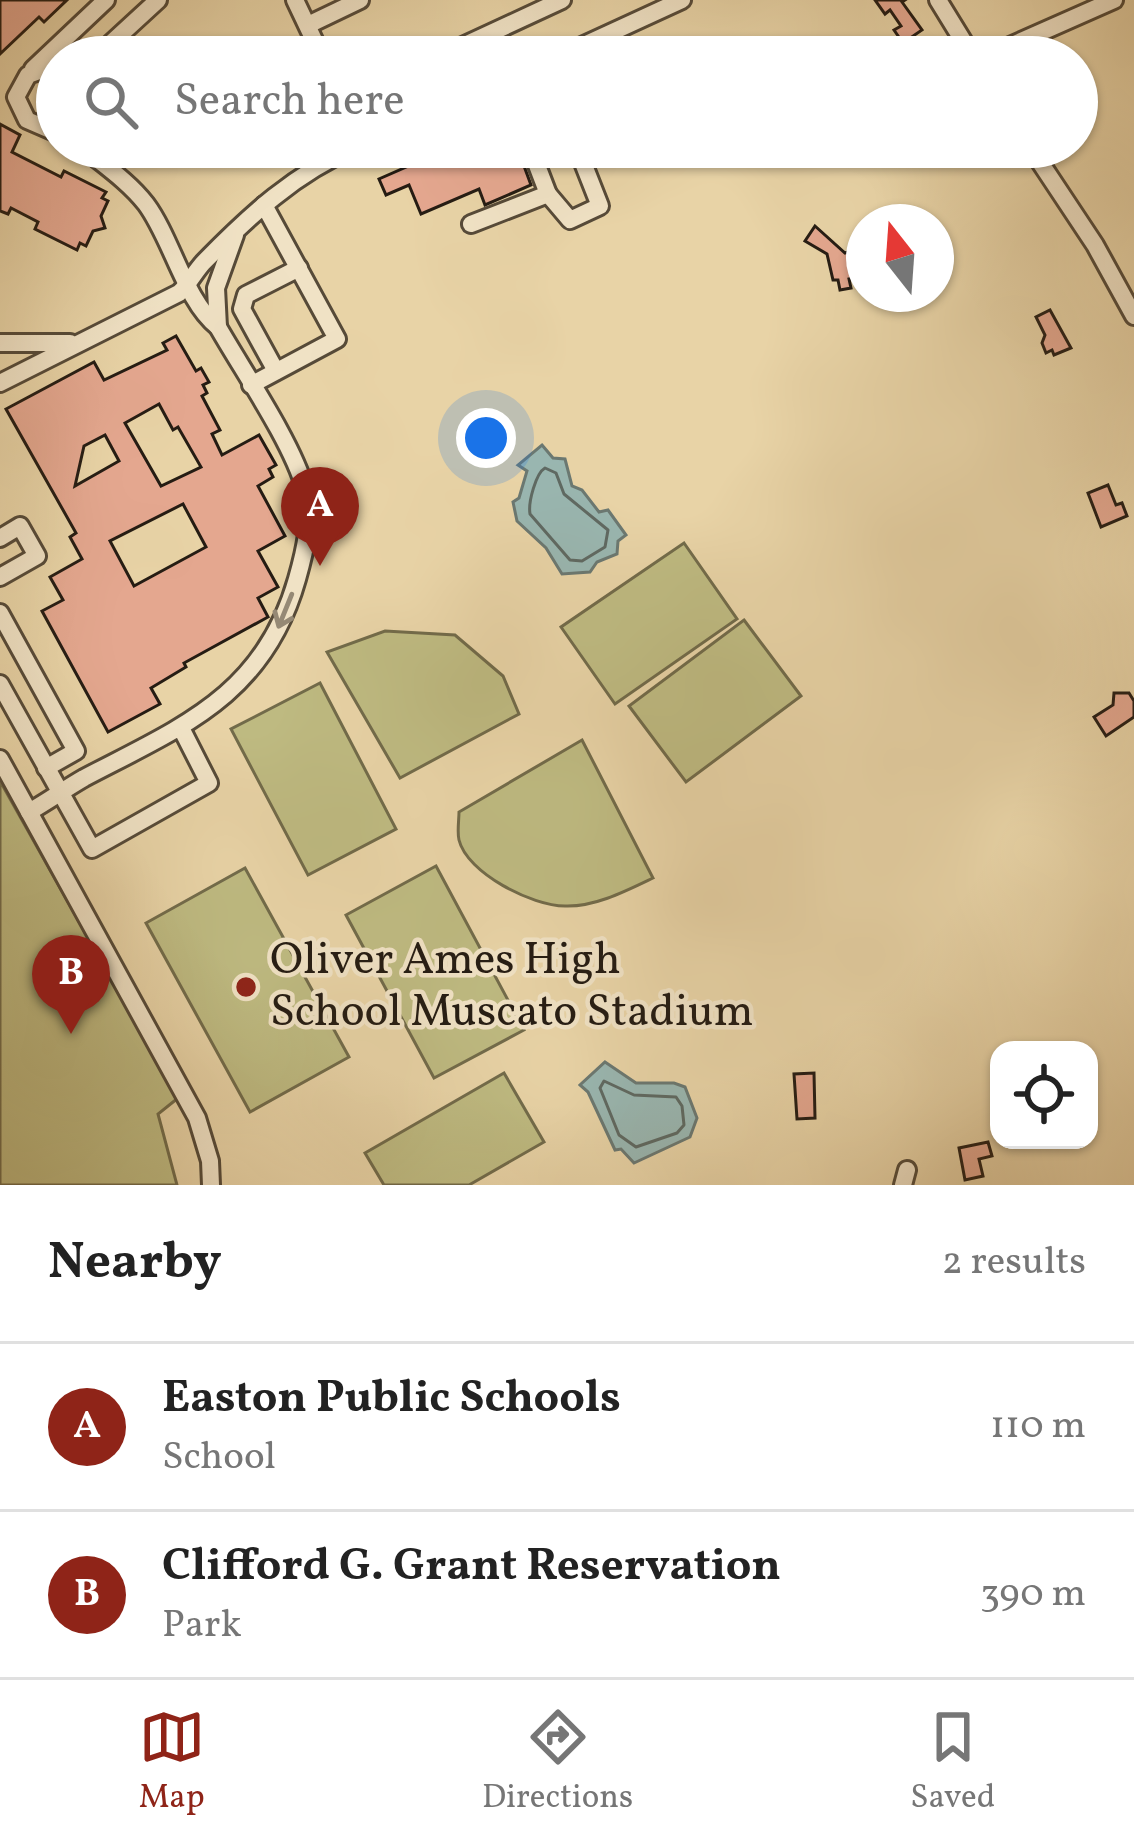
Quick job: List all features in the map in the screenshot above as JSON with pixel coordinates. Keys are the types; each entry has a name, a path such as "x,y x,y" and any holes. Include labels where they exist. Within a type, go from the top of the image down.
{"street":[{"path":"69,36 106,0"},
{"path":"119,36 158,0"},
{"path":"295,0 313,36"},
{"path":"308,25 359,0"},
{"path":"485,36 562,0"},
{"path":"604,36 682,0"},
{"path":"938,0 960,36"},
{"path":"1033,36 1114,0"},
{"path":"36,67 16,97 21,114 36,125"},
{"path":"28,75 36,72"},
{"path":"28,812 181,728 231,692 268,648 290,603 305,548 304,487 251,385 218,327 204,314 146,203 106,168"},
{"path":"0,383 166,302 264,205 312,168"},
{"path":"538,168 548,194 570,220 600,206 585,168"},
{"path":"1044,168 1096,245 1134,316"},
{"path":"471,224 548,194"},
{"path":"251,385 337,339 264,205"},
{"path":"218,327 216,288 236,231"},
{"path":"276,371 242,309 246,295 299,268"},
{"path":"0,343 83,342"},
{"path":"0,538 20,526 37,556 0,577"},
{"path":"0,614 76,752 46,768"},
{"path":"0,684 92,849 209,783 181,728"},
{"path":"0,759 194,1112 208,1151 211,1185"}],"shaded area":[{"path":"684,543 737,619 615,704 561,627"},
{"path":"744,620 801,696 686,782 629,706"},
{"path":"385,631 455,635 503,676 519,714 400,778 327,652"},
{"path":"320,683 396,829 308,875 231,729"},
{"path":"582,740 653,878 599,901 551,905 519,894 474,864 459,840 459,812"},
{"path":"0,781 178,1098 158,1114 177,1185 0,1185"},
{"path":"436,866 524,1030 434,1078 346,915"},
{"name":"Oliver Ames High School Muscato Stadium","path":"245,868 349,1057 250,1112 146,923"},
{"path":"504,1073 544,1142 469,1185 384,1185 365,1153"}],"water":[{"path":"542,445 553,458 565,459 572,486 582,490 599,512 608,510 626,535 618,541 617,554 597,562 590,572 562,574 546,548 517,521 513,502 519,498 527,471 518,465"},
{"path":"605,1062 636,1083 685,1087 697,1118 690,1137 634,1163 621,1149 615,1150 588,1092 580,1085"}],"building":[{"path":"0,0 67,0 44,22 39,17 0,54"},
{"path":"875,0 905,0 922,30 913,36 898,36 894,30 901,26 890,10 885,14"},
{"path":"0,124 20,135 12,152 36,168 61,177 64,171 106,192 102,198 108,201 101,216 105,228 93,231 86,246 80,243 77,250 35,229 38,222 11,208 8,214 0,211"},
{"path":"404,168 525,168 531,185 485,205 479,189 421,214 409,185 386,195 379,179"},
{"path":"815,226 846,253 846,289 840,290 838,280 833,280 827,254 805,241"},
{"path":"1050,310 1071,348 1054,355 1052,350 1046,353 1045,335 1036,317"},
{"path":"176,336 196,371 201,368 209,382 203,385 207,393 202,396 220,430 212,434 222,455 259,435 276,465 269,469 273,477 258,486 285,536 258,551 278,587 258,598 268,617 184,663 186,667 151,688 160,704 108,732 42,611 63,600 50,577 82,559 70,537 76,533 6,409 94,362 104,380 167,350 163,343","holes":["159,404 201,467 161,486 125,423","105,435 119,461 75,486 84,446","183,504 206,547 134,586 110,541"]},
{"path":"1108,485 1116,505 1122,503 1127,516 1101,527 1088,493"},
{"path":"1114,693 1129,693 1134,717 1106,736 1094,717 1113,705"},
{"path":"814,1073 815,1118 797,1119 794,1074"},
{"path":"988,1142 992,1156 979,1159 983,1176 965,1180 959,1148"}],"place":[{"name":"Easton Public Schools","path":"320,566"},
{"name":"Oliver Ames High School Muscato Stadium","path":"246,987"},
{"name":"Clifford G. Grant Reservation","path":"71,1034"}]}
